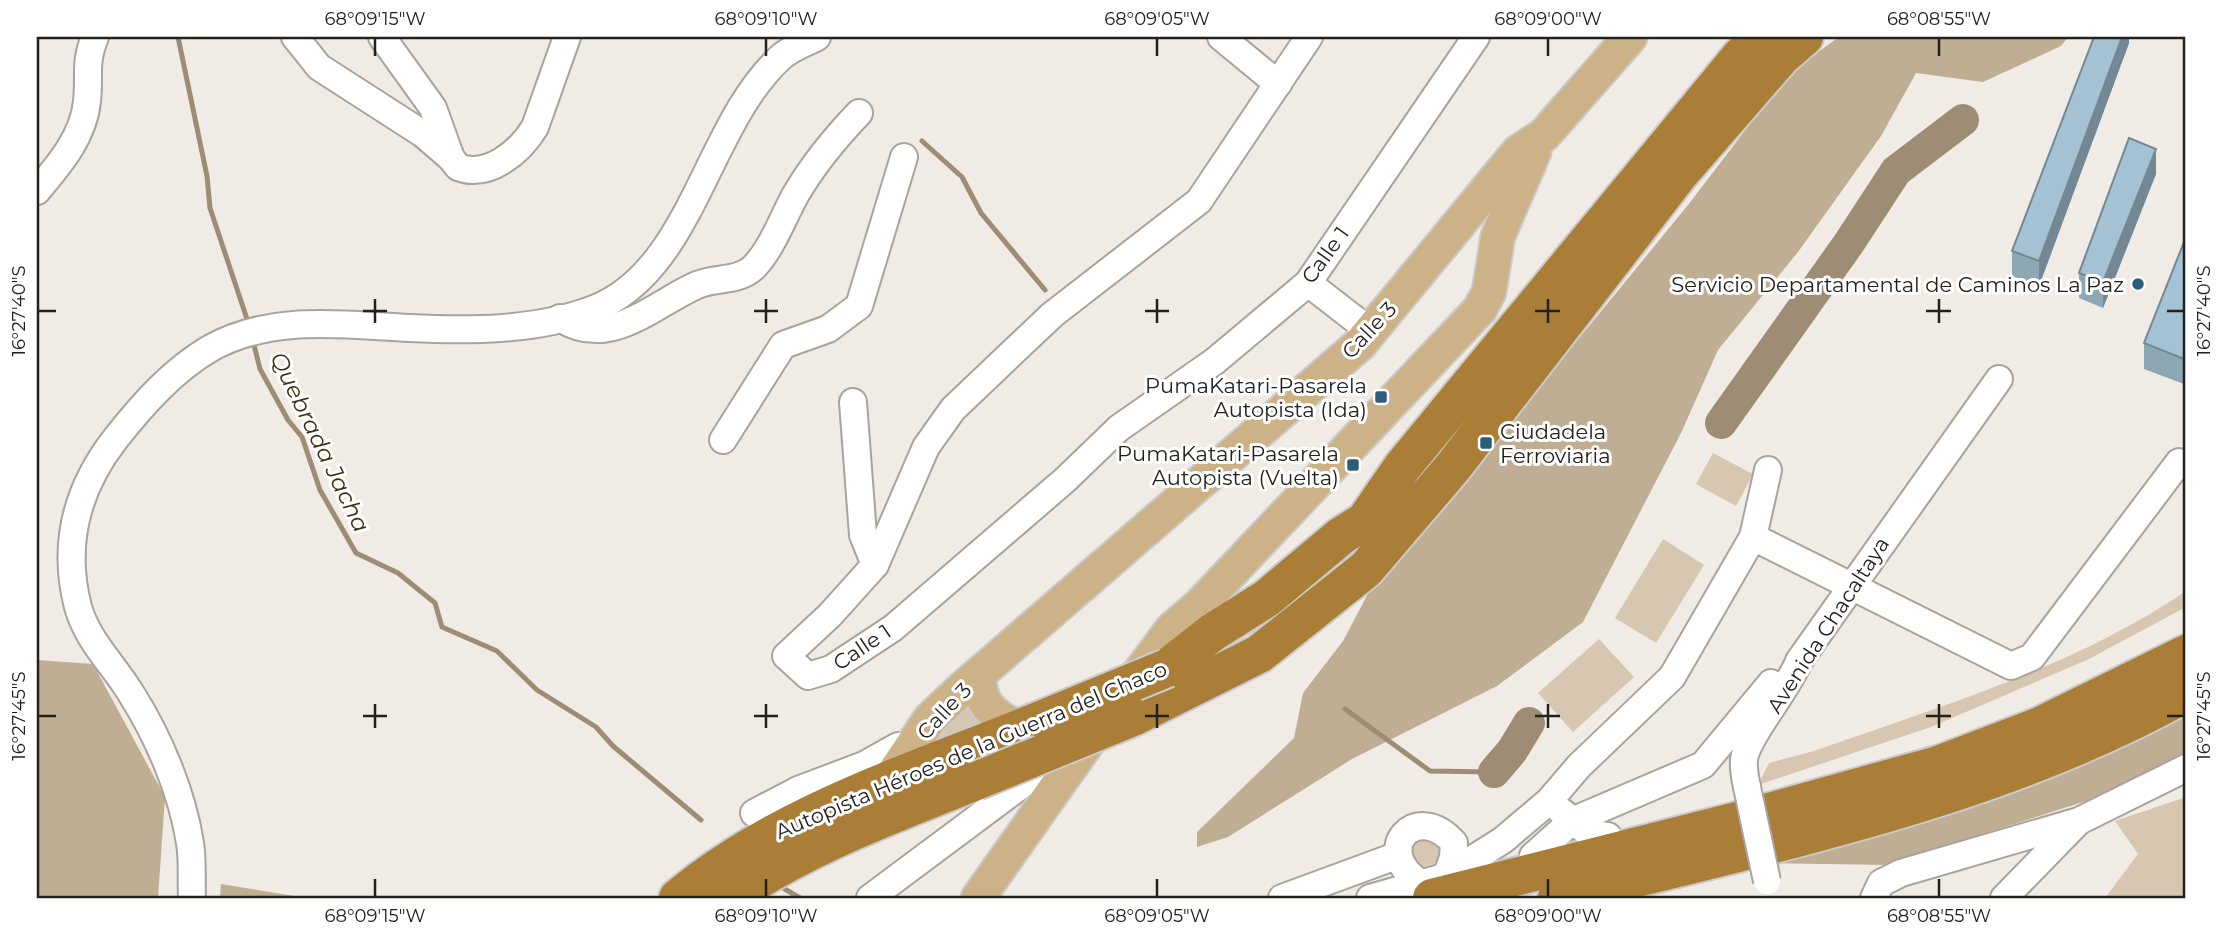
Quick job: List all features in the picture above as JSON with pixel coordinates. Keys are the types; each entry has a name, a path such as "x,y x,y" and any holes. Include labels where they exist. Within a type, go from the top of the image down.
{"highway":[{"name":"Autopista Héroes de la Guerra del Chaco","path":"678,898 701,879 780,831 887,783 1167,668 1213,632 1268,597 1341,536 1365,521 1403,466 1740,57 1762,37"},
{"name":"Autopista Héroes de la Guerra del Chaco","path":"730,898 769,871 810,849 1133,716 1259,654 1366,569 1453,467 1680,173 1781,57 1804,37"},
{"path":"1432,886 1742,804 1938,765 2040,726 2186,654"},
{"path":"1557,898 1964,791 2074,749 2186,693"}],"main road":[{"name":"Calle 3","path":"887,783 930,719 1135,542 1370,331 1518,152 1544,135 1630,37"},
{"path":"978,898 1081,750 1172,629 1200,604 1480,309 1489,292 1498,236 1507,211 1544,135"},
{"name":"Calle 3","path":"980,674 978,684 984,703 1002,720 1032,723"}],"street":[{"path":"37,191 80,131 88,97 86,58 95,37"},
{"path":"295,37 319,67 423,134 458,167 477,172 509,156 527,141 535,127 566,37"},
{"path":"382,37 433,108 451,158"},
{"path":"192,898 191,845 169,772 148,720 97,649 79,608 70,551 74,519 89,479 119,435 161,387 214,347 244,336 309,323 463,329 517,326 594,309 617,297 641,277 682,221 734,115 751,90 783,55 817,37"},
{"path":"1221,37 1278,84"},
{"name":"Calle 1","path":"1309,37 1199,201 1052,315 953,409 926,447 875,565 830,615 786,656 801,673 808,676 831,669 893,628 1065,480 1119,428 1215,361 1308,283 1476,37"},
{"path":"560,318 582,329 611,328 644,316 698,285 745,274 761,256 798,190 840,132 859,113"},
{"path":"723,440 783,345 828,329 859,306 904,157"},
{"path":"1308,283 1370,331"},
{"name":"Avenida Chacaltaya","path":"1768,890 1742,804 1744,757 1790,684 1799,661 1999,379"},
{"path":"853,402 863,535 875,565"},
{"path":"1754,537 1849,588 2011,666 2032,657 2179,462"},
{"path":"1432,886 1503,841 1549,800 1579,766 1672,677 1754,537 1768,470"},
{"path":"1533,856 1572,821 1703,765 1779,673 1799,661"},
{"path":"754,813 798,790 864,765 898,746 912,748"},
{"path":"870,898 1045,766 1081,750"},
{"path":"1874,898 1881,883 1901,873 2079,821 2186,768"},
{"path":"1549,800 1588,833 1608,836"},
{"path":"1370,898 1432,886 1608,836 1742,804"},
{"path":"2004,898 2079,821"},
{"path":"1430,825 1443,830 1454,842 1454,858 1432,886 1403,872 1396,856 1402,836 1414,826 1430,825"},
{"path":"1454,842 1503,841"},
{"path":"1282,898 1396,856"}],"shaded area":[{"path":"1839,37 2068,37 2061,46 1983,82 1916,73 1881,136 1798,252 1718,350 1681,433 1583,622 1497,686 1352,759 1228,837 1197,847 1197,832 1294,738 1303,693 1343,641 1371,588 1423,529 1688,205 1789,73"},
{"path":"1713,453 1753,474 1736,506 1696,484"},
{"path":"1663,539 1704,565 1656,643 1615,618"},
{"path":"2186,591 2186,607 2087,660 1931,727 1758,785 1769,763 1814,751 2006,683 2099,642"},
{"path":"1599,639 1634,677 1573,732 1538,693"},
{"path":"37,660 93,664 165,797 158,898 37,898"},
{"path":"971,698 989,725 924,752 930,738"},
{"path":"2186,712 2186,769 1886,865 1770,863"},
{"path":"2186,797 2186,898 2105,898 2138,854 2115,821"},
{"path":"1439,837 1442,861 1419,868 1414,865 1409,843 1412,838"},
{"path":"221,884 306,898 220,898"}],"building":[{"path":"2094,37 2122,37 2039,261 2012,251"},
{"path":"2129,138 2156,149 2103,282 2079,273"},
{"path":"2186,237 2186,354 2184,359 2144,343"}],"waterway":[{"name":"Quebrada Jacha","path":"178,37 207,176 210,208 249,325"},
{"path":"1721,423 1849,243 1896,171 1963,120"},
{"path":"922,141 962,177 981,213 1045,290"},
{"name":"Quebrada Jacha","path":"253,341 260,369 288,420 302,437 320,490 356,553 398,573 435,603 442,627 497,651 537,690 596,727 613,746 701,820"},
{"path":"1345,709 1430,771 1494,772"},
{"path":"1494,772 1512,751 1529,723"},
{"name":"Quebrada Jacha","path":"778,885 800,898"}],"place":[{"name":"Servicio Departamental de Caminos La Paz","path":"2138,284"},
{"name":"PumaKatari-Pasarela Autopista (Ida)","path":"1381,397"},
{"name":"Ciudadela Ferroviaria","path":"1486,443"},
{"name":"PumaKatari-Pasarela Autopista (Vuelta)","path":"1353,465"}]}
